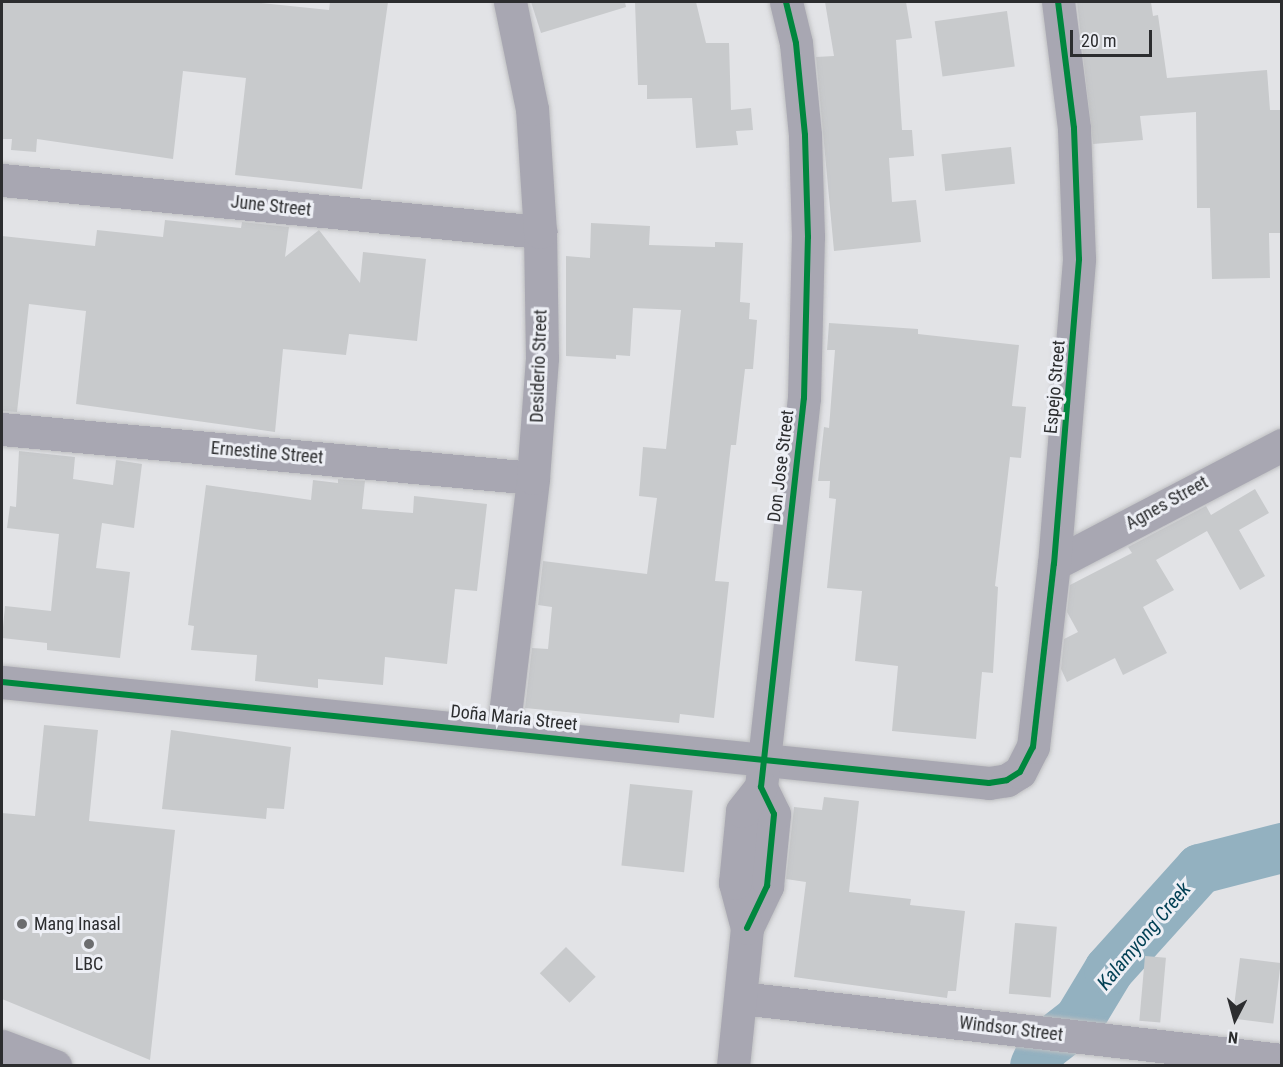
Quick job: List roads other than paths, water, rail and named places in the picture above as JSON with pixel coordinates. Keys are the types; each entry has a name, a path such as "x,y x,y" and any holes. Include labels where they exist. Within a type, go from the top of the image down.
{"street":[{"name":"Desiderio Street","path":"502,731 533,478 542,358 540,232 532,109 510,2"},
{"name":"Don Jose Street","path":"763,773 804,398 808,237 804,135 796,43 786,2"},
{"name":"Espejo Street","path":"1020,772 1033,747 1054,564 1079,259 1074,128 1058,2"},
{"name":"June Street","path":"2,180 540,232"},
{"name":"Ernestine Street","path":"2,429 533,478"},
{"name":"Agnes Street","path":"1054,564 1281,445"},
{"name":"Doña Maria Street","path":"2,682 502,731 763,773 989,783 1007,780 1020,772"},
{"path":"734,1065 747,928 735,884 742,811 763,773"},
{"name":"Windsor Street","path":"741,998 1281,1060"},
{"path":"2,1046 55,1065"}],"waterway":[{"name":"Kalamyong Creek","path":"1035,1066 1043,1048 1079,1020 1109,970 1200,869 1282,848"}],"place":[{"name":"Mang Inasal","path":"22,924"},
{"name":"LBC","path":"89,944"}]}
